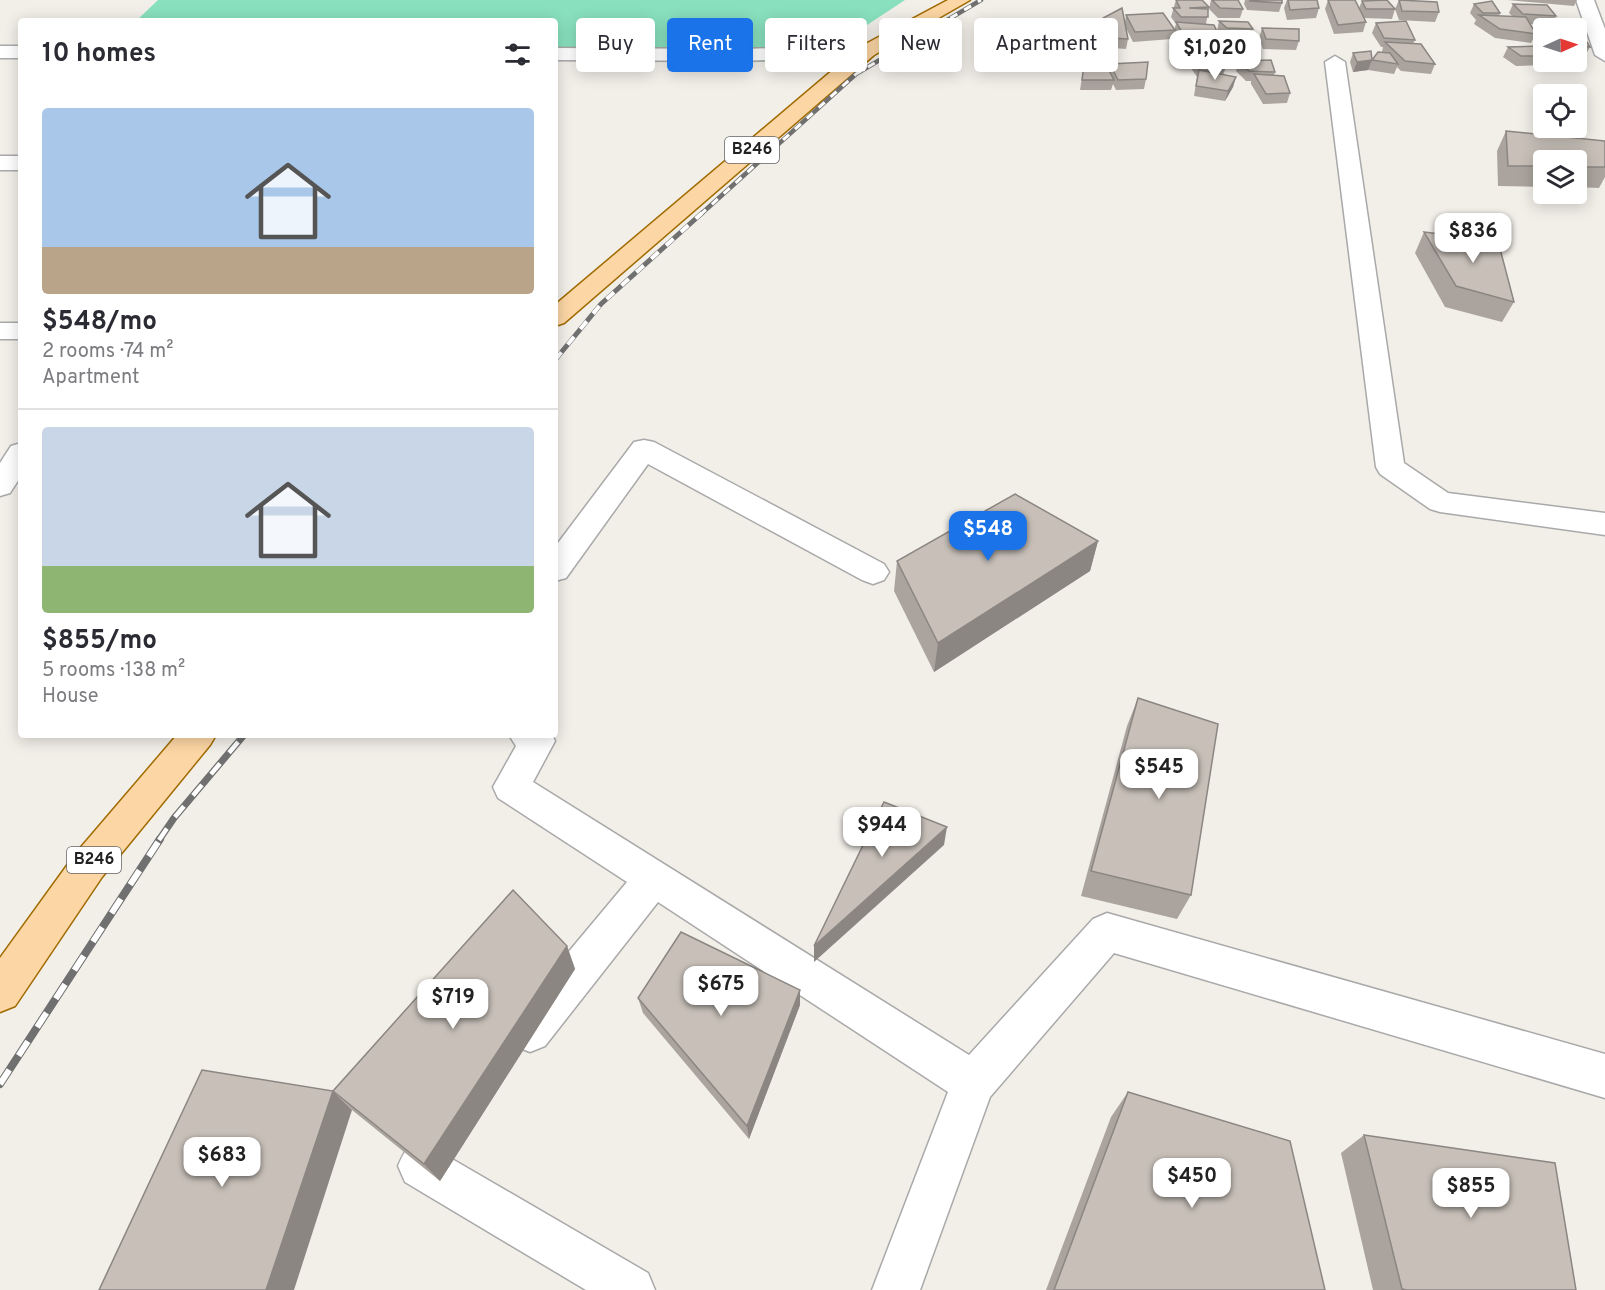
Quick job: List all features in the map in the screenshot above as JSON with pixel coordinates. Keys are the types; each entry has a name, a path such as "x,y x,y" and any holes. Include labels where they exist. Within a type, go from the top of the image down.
{"main road":[{"name":"B246","path":"867,51 961,0"},
{"name":"B246","path":"558,315 842,72"},
{"name":"B246","path":"0,992 89,865 195,738"}],"street":[{"path":"1585,0 1605,55"},
{"path":"0,52 18,52"},
{"path":"558,54 765,54"},
{"path":"1335,62 1390,467 1440,502 1605,524"},
{"path":"0,163 18,163"},
{"path":"0,331 18,331"},
{"path":"558,566 644,449 873,572"},
{"path":"0,486 18,458"},
{"path":"532,738 537,741 511,788 973,1083"},
{"path":"503,1064 653,879"},
{"path":"896,1290 973,1083 1107,932 1605,1077"},
{"path":"458,1120 421,1166 631,1290"}],"green space":[{"path":"158,0 905,0 867,25 867,18 765,18 765,62 753,62 753,18 667,18 667,61 655,61 655,18 576,18 576,61 558,61 558,18 139,18"}],"building":[{"path":"1176,0 1202,0 1209,7 1189,8 1208,9 1208,17 1181,17 1173,8 1180,8"},
{"path":"1212,0 1238,0 1243,9 1220,8"},
{"path":"1282,0 1282,3 1250,1"},
{"path":"1288,0 1317,0 1319,8 1290,10"},
{"path":"1328,0 1355,0 1366,22 1338,25"},
{"path":"1387,0 1395,9 1366,9 1362,1"},
{"path":"1399,0 1437,2 1439,12 1402,11"},
{"path":"1492,1 1500,13 1483,13 1474,4"},
{"path":"1513,4 1547,5 1556,16 1523,14"},
{"path":"1122,8 1128,39 1118,38 1118,18 1103,18"},
{"path":"1163,13 1175,30 1135,32 1126,15"},
{"path":"1479,15 1526,17 1533,29 1533,34 1500,29"},
{"path":"1219,21 1248,22 1253,29 1227,28"},
{"path":"1406,21 1415,40 1384,38 1376,23"},
{"path":"1176,22 1214,25 1218,34 1183,34"},
{"path":"1262,28 1299,29 1299,41 1266,39"},
{"path":"1185,36 1219,37 1224,47 1191,46"},
{"path":"1385,42 1421,44 1435,64 1405,61"},
{"path":"1533,46 1533,56 1521,56 1508,47"},
{"path":"1235,48 1253,49 1258,58 1235,58"},
{"path":"1371,51 1372,60 1357,62 1353,53"},
{"path":"1378,52 1390,53 1398,64 1372,60"},
{"path":"1194,58 1223,58 1226,67 1200,68"},
{"path":"1271,60 1275,72 1249,71 1239,61"},
{"path":"1148,62 1146,79 1118,80 1114,72 1118,72 1118,64"},
{"path":"1199,70 1236,77 1228,91 1196,86"},
{"path":"1083,72 1110,72 1114,80 1082,80"},
{"path":"1254,74 1284,76 1290,93 1266,94"},
{"path":"1506,131 1533,134 1533,138 1605,141 1605,167 1587,167 1587,150 1533,150 1533,166 1508,166"},
{"path":"1424,232 1498,241 1514,302 1456,286"},
{"path":"1015,494 1098,541 938,643 897,561"},
{"path":"1138,698 1218,724 1191,895 1091,871"},
{"path":"884,802 947,827 814,946"},
{"path":"513,890 567,946 424,1164 333,1091"},
{"path":"681,932 800,990 747,1126 638,998"},
{"path":"202,1070 333,1091 266,1290 99,1290"},
{"path":"1128,1092 1290,1141 1325,1290 1054,1290"},
{"path":"1364,1135 1555,1163 1576,1290 1402,1289"}],"railway":[{"path":"700,215 856,74 981,0"},
{"path":"558,356 601,304 702,213"},
{"path":"159,840 174,818 241,738"},
{"path":"0,1084 160,839"}]}
